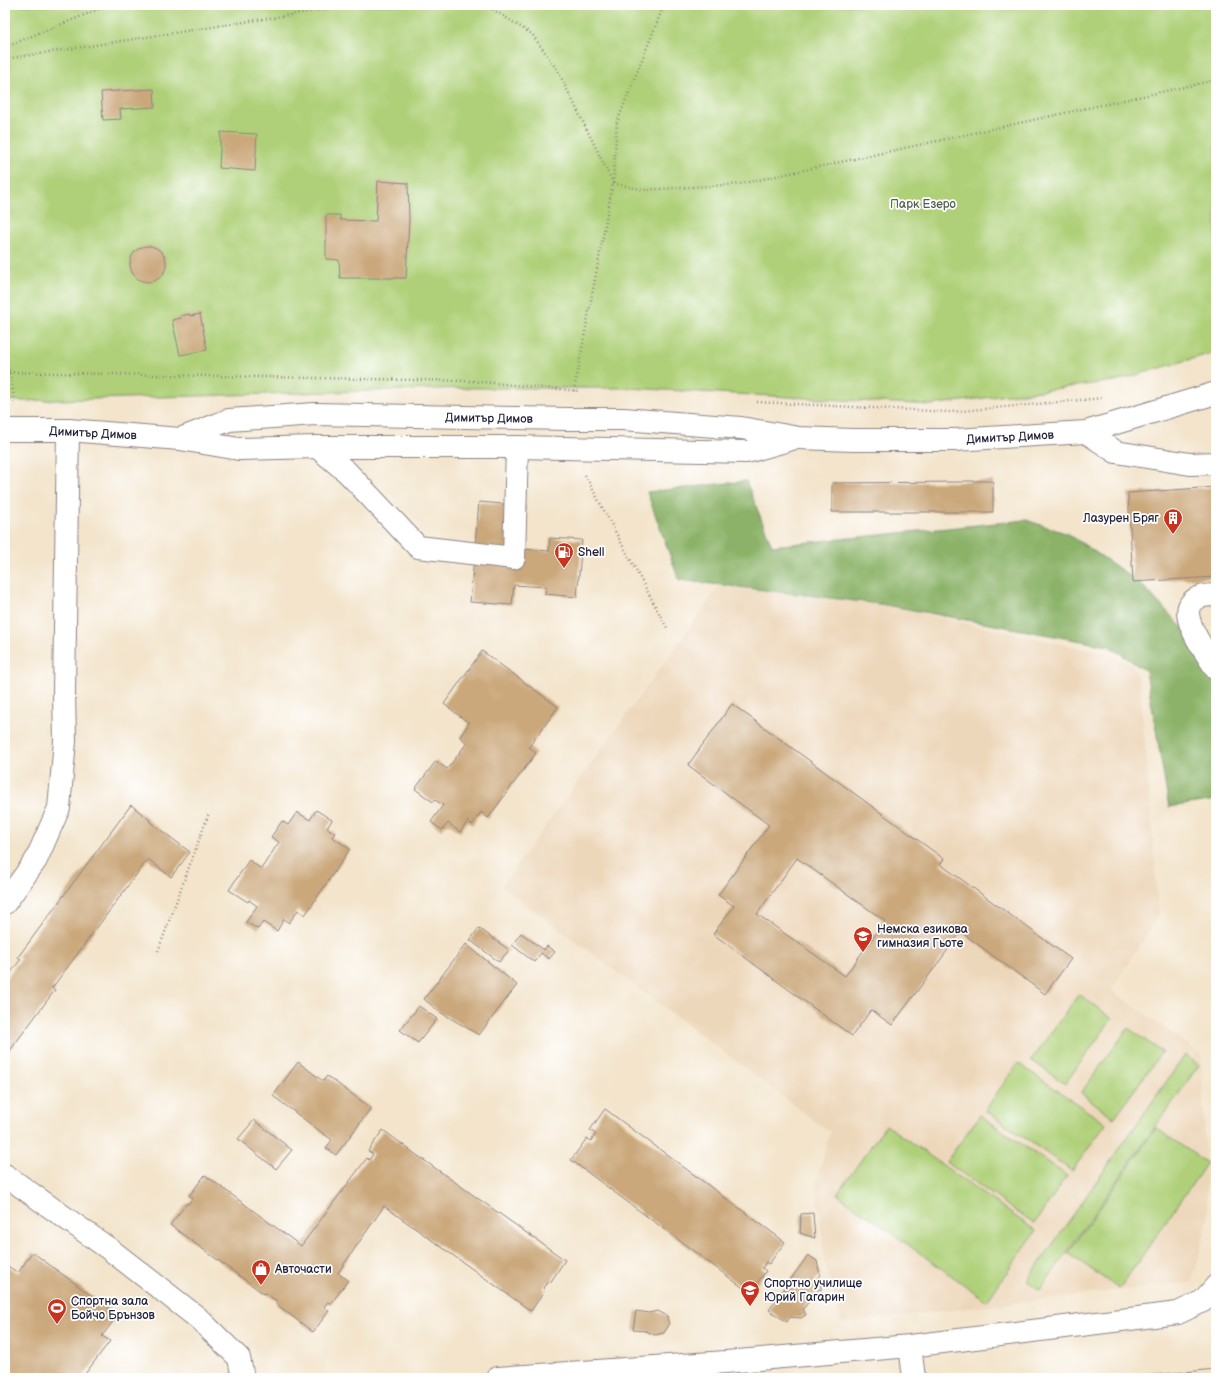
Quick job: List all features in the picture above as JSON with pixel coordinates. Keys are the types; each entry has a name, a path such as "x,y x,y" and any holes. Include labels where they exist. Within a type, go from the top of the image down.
{"main road":[{"name":"Димитър Димов","path":"180,439 229,420 316,414 568,420 623,419 741,428 799,438 853,440 955,440 1086,432 1216,393"},
{"name":"Димитър Димов","path":"12,430 68,430 180,439 239,449 317,447 517,447 747,452 799,438"},
{"path":"5,903 36,860 59,808 65,741 64,685 68,430"},
{"path":"1086,432 1116,452 1190,464 1216,463"},
{"path":"317,447 347,472 418,548 514,558 517,447"},
{"path":"1216,596 1205,595 1195,599 1189,607 1188,617 1192,628 1216,669"},
{"path":"5,1175 112,1251 198,1318 239,1358 243,1378"},
{"path":"498,1378 726,1362 910,1346 1178,1313 1204,1302 1216,1286"},
{"path":"910,1346 914,1378"}],"path":[{"path":"5,47 109,5"},
{"path":"5,59 354,5"},
{"path":"486,5 532,34 558,71 613,183"},
{"path":"572,395 613,183 617,122 664,5"},
{"path":"613,183 643,190 740,184 1216,80"},
{"path":"5,358 10,373 12,430"},
{"path":"5,372 471,381 582,391"},
{"path":"753,402 950,412 1104,398"},
{"path":"584,474 667,628"},
{"path":"158,951 209,813"}],"shaded area":[{"name":"Немска езикова гимназия Гьоте","path":"719,587 880,605 1108,654 1131,664 1140,683 1159,915 1111,990 1201,1054 1208,1219 1192,1282 842,1323 825,1263 816,1183 830,1132 502,886"}],"green space":[{"name":"Парк Езеро","path":"5,5 1216,5 1216,352 1115,381 931,405 629,388 471,388 22,401 5,400"},
{"path":"746,481 772,546 1026,520 1068,534 1104,558 1141,584 1194,640 1216,682 1216,800 1169,807 1146,671 1109,646 880,604 679,580 647,492"},
{"path":"1079,994 1112,1019 1065,1084 1031,1060"},
{"path":"1128,1028 1162,1052 1114,1118 1081,1093"},
{"path":"1185,1055 1199,1065 1040,1290 1027,1281"},
{"path":"1018,1063 1106,1124 1072,1171 985,1110"},
{"path":"980,1115 1067,1176 1034,1224 946,1162"},
{"path":"886,1125 1036,1231 987,1301 837,1194"},
{"path":"1156,1128 1207,1163 1119,1289 1068,1253"}],"building":[{"path":"154,89 155,107 120,109 121,119 103,120 101,92"},
{"path":"221,132 257,134 255,171 219,168"},
{"path":"378,181 408,183 409,219 406,278 340,278 339,260 326,259 326,215 340,215 340,220 376,221"},
{"path":"152,246 161,251 165,257 165,271 161,277 152,282 144,282 135,277 131,271 130,260 135,251 141,247"},
{"path":"190,314 190,316 200,314 207,350 180,355 172,320 181,318 180,316"},
{"path":"993,481 993,512 832,512 832,483"},
{"name":"Лазурен Бряг","path":"1216,487 1216,577 1133,582 1128,493"},
{"path":"479,502 526,506 523,549 549,551 550,538 582,540 577,597 545,594 546,587 514,585 512,605 470,602"},
{"path":"482,651 558,707 529,747 536,753 488,818 481,812 472,825 468,821 460,832 448,823 442,830 431,822 443,805 435,800 433,802 415,789 436,761 447,769 467,743 460,737 469,723 444,704"},
{"path":"732,704 944,859 940,864 1071,959 1045,994 961,932 892,1025 871,1010 852,1036 713,934 734,906 718,895 769,825 688,765","holes":["797,858 885,921 845,976 757,914"]},
{"path":"131,805 150,820 149,821 190,852 171,877 148,859 52,988 55,990 5,1057 5,980 21,959 18,957"},
{"path":"316,810 332,820 327,828 335,833 332,837 350,849 305,915 298,910 289,923 284,919 277,931 263,922 258,929 246,922 257,906 249,900 248,902 229,890 249,860 261,869 279,842 271,837 282,821 288,825 297,812 310,820"},
{"path":"479,928 509,950 499,962 470,940"},
{"path":"521,933 544,950 547,946 555,952 549,959 541,953 534,962 512,945"},
{"path":"466,944 517,985 479,1035 440,1012 424,999"},
{"path":"419,1006 437,1019 418,1043 400,1030"},
{"path":"298,1062 323,1081 327,1076 371,1108 336,1155 326,1148 332,1140 273,1096"},
{"path":"605,1109 785,1242 769,1264 766,1262 762,1268 766,1271 750,1293 571,1160 587,1138 591,1141 596,1134 590,1130"},
{"path":"254,1120 292,1150 276,1169 238,1139"},
{"path":"383,1130 565,1260 550,1283 548,1281 543,1288 545,1290 531,1311 384,1206 338,1273 348,1280 331,1304 328,1302 324,1307 329,1311 313,1332 276,1304 278,1302 265,1293 264,1294 170,1225 187,1203 188,1204 193,1198 189,1196 205,1175 301,1246 367,1158 369,1160 373,1154 368,1151"},
{"path":"813,1213 815,1238 800,1233 801,1214"},
{"name":"Спортна зала Бойчо Брънзов","path":"32,1252 118,1315 102,1336 110,1341 82,1378 5,1378 5,1264 18,1273"},
{"path":"808,1255 817,1261 820,1275 815,1281 821,1286 821,1290 819,1289 803,1309 806,1315 801,1318 790,1317 787,1322 769,1310"},
{"path":"636,1311 649,1313 658,1311 667,1316 669,1325 664,1333 655,1335 646,1331 633,1330"},
{"path":"1216,1369 1216,1378 1132,1378 1132,1377"}],"place":[{"name":"Лазурен Бряг","path":"1173,535"},
{"name":"Shell","path":"564,569"},
{"name":"Немска езикова гимназия Гьоте","path":"863,953"},
{"name":"Авточасти","path":"261,1286"},
{"name":"Спортно училище Юрий Гагарин","path":"750,1307"},
{"name":"Спортна зала Бойчо Брънзов","path":"57,1325"}]}
